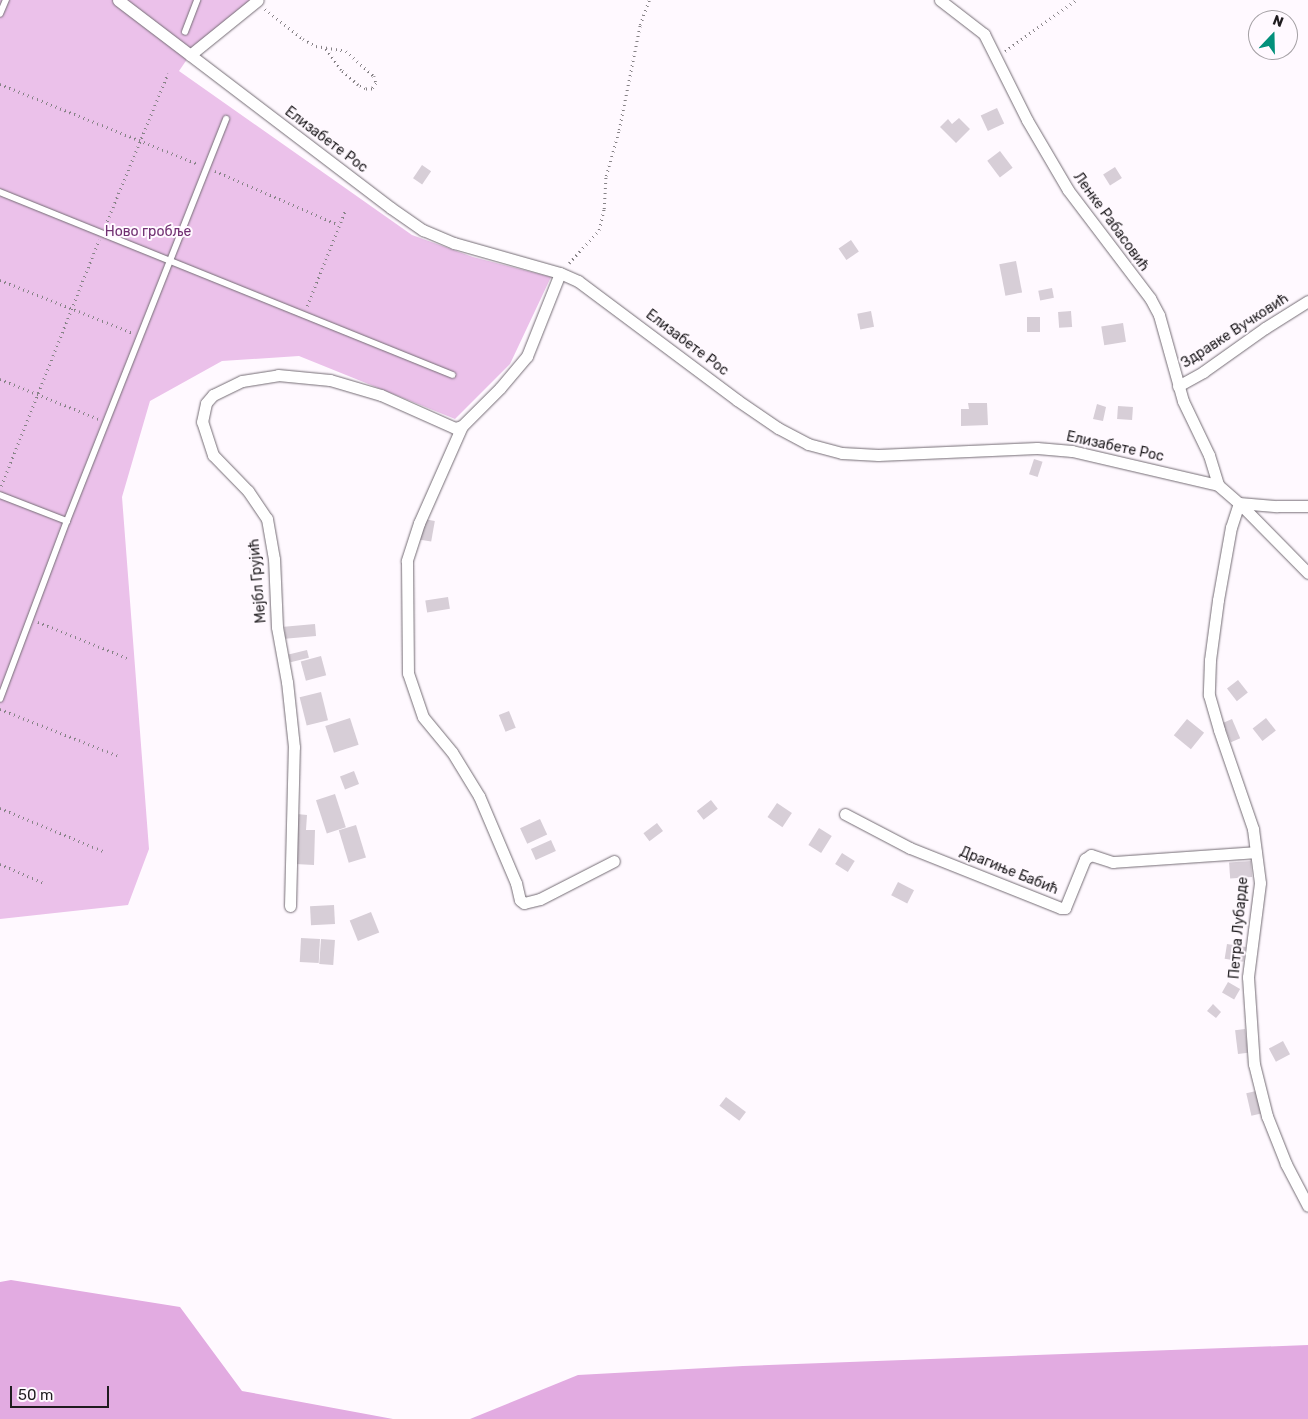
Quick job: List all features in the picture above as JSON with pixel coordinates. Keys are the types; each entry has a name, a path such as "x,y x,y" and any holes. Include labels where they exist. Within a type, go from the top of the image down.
{"street":[{"name":"Елизабете Рос","path":"118,0 422,230 446,241 560,273 578,281 737,400 778,428 808,444 842,453 878,455 1037,448 1072,451 1218,485 1239,502 1308,573"},
{"name":"Ленке Рабасовић","path":"940,0 984,34 1027,120 1068,190 1150,298 1159,315 1178,386 1209,454 1218,485"},
{"path":"190,55 258,1"},
{"path":"560,273 527,356 500,388 462,426 422,516 407,562 408,673 423,717 452,752 479,796 516,883 520,900 524,903 540,900 614,861"},
{"name":"Здравке Вучковић","path":"1178,386 1203,372 1265,328 1308,302"},
{"name":"Мејбл Грујић","path":"290,906 294,747 287,682 277,628 274,559 267,519 248,491 213,456 202,422 206,403 213,394 242,381 278,375 330,380 381,395 456,428 462,426"},
{"path":"1239,502 1277,506 1308,506"},
{"name":"Петра Лубарде","path":"1239,502 1231,527 1218,600 1210,660 1209,695 1219,730 1254,829 1260,883 1248,977 1254,1064 1267,1116 1286,1164 1308,1206"},
{"name":"Драгиње Бабић","path":"845,814 910,848 1061,908 1065,908 1085,859 1091,855 1113,862 1256,852"}],"lane":[{"path":"0,14 6,0"},
{"path":"185,32 197,0"},
{"path":"0,699 29,618 172,260 226,119"},
{"path":"0,192 172,260 452,375"},
{"path":"0,495 67,521"}],"path":[{"path":"560,273 591,242 599,230 604,209 606,176 619,130 640,25 649,0"},
{"path":"996,58 1076,0"},
{"path":"258,1 303,39 325,48 346,51 374,76 376,83 372,89 365,89 358,85 341,70 325,48"},
{"path":"0,487 71,308 168,73"},
{"path":"0,84 208,168 339,225"},
{"path":"303,314 345,211"},
{"path":"0,280 141,336"},
{"path":"0,379 107,422"},
{"path":"29,618 127,658"},
{"path":"0,710 119,756"},
{"path":"0,808 103,851"},
{"path":"0,864 44,883"}],"green space":[{"name":"Ново гробље","path":"0,0 250,0 190,55 179,71 412,235 473,257 551,277 510,364 455,419 299,356 222,361 150,401 122,497 149,849 128,905 0,919"}],"shaded area":[{"path":"11,1280 180,1307 242,1391 393,1419 0,1419 0,1282"},
{"path":"1308,1345 1308,1419 470,1419 578,1375 743,1366"}],"building":[{"path":"997,108 1004,123 988,131 981,116"},
{"path":"959,118 970,129 956,143 940,127 948,119 952,124"},
{"path":"1000,151 1013,168 1000,177 987,161"},
{"path":"422,165 431,171 422,184 413,178"},
{"path":"1115,167 1122,178 1110,185 1103,174"},
{"path":"851,240 859,252 846,260 839,248"},
{"path":"1016,261 1022,292 1005,296 999,264"},
{"path":"1052,288 1054,298 1040,300 1038,291"},
{"path":"871,311 874,327 860,329 857,314"},
{"path":"1071,311 1072,327 1059,328 1058,312"},
{"path":"1027,317 1040,317 1040,332 1027,332"},
{"path":"1123,323 1126,342 1104,345 1101,326"},
{"path":"968,403 987,403 988,425 961,426 961,409 969,409"},
{"path":"1097,404 1106,407 1103,421 1093,419"},
{"path":"1118,406 1133,407 1132,420 1117,419"},
{"path":"1034,459 1043,462 1038,477 1029,474"},
{"path":"424,519 435,521 431,542 420,540"},
{"path":"258,543 262,566 252,567 248,545"},
{"path":"448,597 450,609 427,612 425,601"},
{"path":"315,624 316,636 285,639 284,627"},
{"path":"307,650 309,658 290,662 289,655"},
{"path":"321,656 326,675 306,681 301,661"},
{"path":"1238,680 1248,693 1237,701 1227,689"},
{"path":"321,692 328,720 307,725 300,697"},
{"path":"509,711 516,728 506,732 499,715"},
{"path":"350,718 359,745 334,753 325,726"},
{"path":"1266,718 1276,731 1262,741 1253,728"},
{"path":"1187,719 1204,733 1191,749 1174,735"},
{"path":"1232,719 1240,738 1231,742 1223,723"},
{"path":"354,771 359,784 345,789 340,776"},
{"path":"335,794 346,827 327,833 316,800"},
{"path":"711,800 718,809 704,820 697,811"},
{"path":"777,803 792,813 782,827 767,817"},
{"path":"297,814 307,815 306,830 315,830 314,865 295,864"},
{"path":"540,819 547,834 527,844 520,828"},
{"path":"657,823 663,831 649,841 643,833"},
{"path":"356,825 366,858 349,863 339,830"},
{"path":"819,828 832,836 821,853 808,845"},
{"path":"551,840 556,851 536,860 531,849"},
{"path":"842,853 855,861 848,872 835,864"},
{"path":"1251,861 1252,877 1230,878 1229,863"},
{"path":"898,882 914,890 907,904 891,895"},
{"path":"334,905 335,924 311,925 310,906"},
{"path":"371,912 379,932 358,941 350,921"},
{"path":"301,938 320,939 319,963 300,962"},
{"path":"321,939 335,940 333,965 319,964"},
{"path":"1227,944 1246,947 1243,962 1225,959"},
{"path":"1228,982 1240,989 1234,999 1222,992"},
{"path":"1213,1004 1221,1012 1216,1018 1207,1011"},
{"path":"1245,1029 1248,1053 1238,1054 1235,1030"},
{"path":"1283,1041 1290,1054 1276,1062 1269,1049"},
{"path":"1256,1091 1261,1113 1251,1116 1246,1093"},
{"path":"726,1097 746,1112 739,1121 719,1106"}]}
